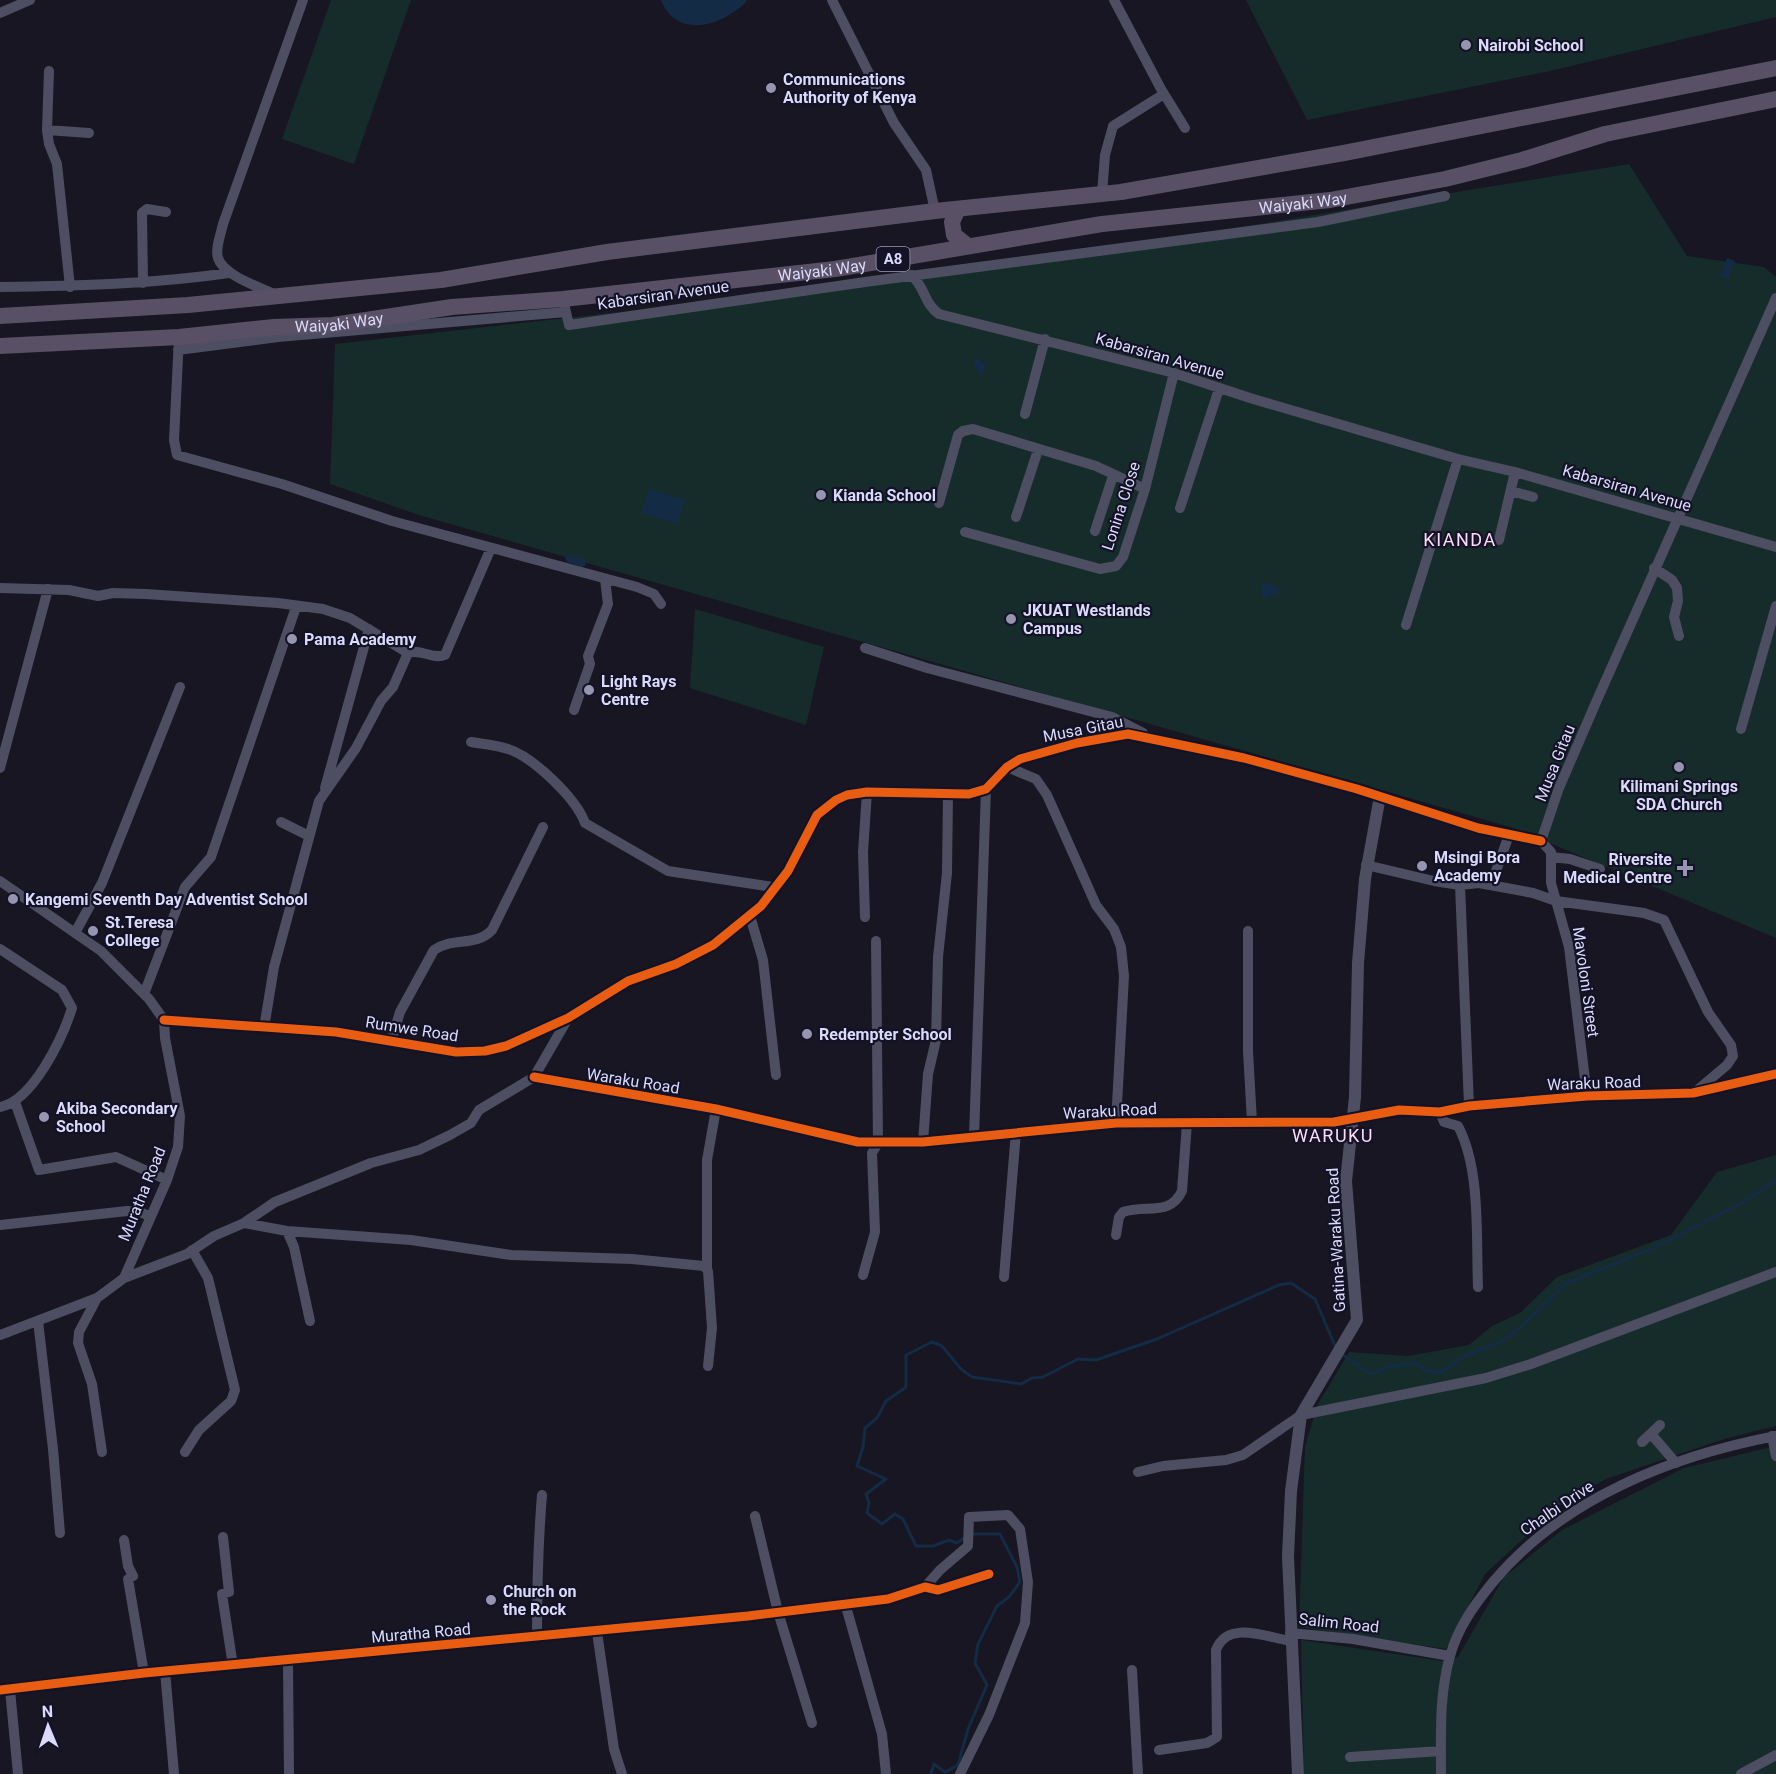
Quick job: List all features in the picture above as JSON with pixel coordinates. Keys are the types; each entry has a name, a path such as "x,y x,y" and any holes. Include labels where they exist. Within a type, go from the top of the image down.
{"highway":[{"name":"Waiyaki Way","path":"0,316 188,305 441,280 607,252 935,211 1106,194 1333,155 1776,68"},
{"name":"Waiyaki Way","path":"0,346 179,343 274,327 333,325 452,307 564,305 835,269 1114,223 1330,200 1411,185 1522,160 1605,134 1776,99"},
{"path":"1106,194 1103,211 1105,217 1114,223"},
{"path":"958,209 952,222 954,235 968,246"}],"street":[{"path":"0,13 30,0"},
{"path":"274,295 230,273 219,261 217,252 223,224 303,0"},
{"path":"832,0 894,123 926,170 935,211"},
{"path":"1114,0 1164,94 1185,128"},
{"path":"49,71 47,130 49,144 57,164 70,287"},
{"path":"1106,194 1105,155 1113,126 1164,94"},
{"path":"47,130 89,133"},
{"path":"908,256 911,276 1318,222 1445,196"},
{"path":"143,283 141,213 147,209 166,212"},
{"path":"0,287 70,287 143,283 230,273"},
{"name":"Kabarsiran Avenue","path":"564,305 569,325 615,316 911,276 920,284 926,303 939,314 1174,373 1219,389 1458,459 1515,472 1776,547"},
{"name":"Musa Gitau","path":"986,789 1007,767 1042,751 1128,734 1244,758 1509,835 1541,841 1559,788 1676,517 1776,298"},
{"path":"1025,414 1045,339"},
{"path":"179,343 174,440 177,455 282,484 392,521 654,594 661,604"},
{"name":"Lonina Close","path":"965,532 1108,570 1116,566 1123,557 1145,489 1174,373"},
{"path":"1180,508 1219,389"},
{"path":"939,503 955,443 963,431 973,429 1096,466 1113,476 1145,489"},
{"path":"1016,517 1038,450"},
{"path":"1406,625 1458,459"},
{"path":"1500,540 1515,472"},
{"path":"1095,531 1113,476"},
{"path":"1511,491 1533,497"},
{"path":"323,794 356,748 373,714 393,687 408,653 413,651 445,656 491,548"},
{"path":"1654,568 1672,580 1677,588 1678,601 1674,616 1679,636"},
{"path":"574,710 590,664 588,656 608,604 605,579"},
{"path":"0,588 48,589 98,596 112,593 146,594 278,603 323,609 369,629 408,653"},
{"path":"0,768 48,589"},
{"path":"1741,729 1776,606"},
{"path":"144,994 185,887 211,857 296,607"},
{"path":"264,1028 274,967 369,629"},
{"path":"865,648 927,668 1112,717 1151,737"},
{"path":"75,933 102,883 180,687"},
{"path":"471,742 508,749 522,756 567,794 581,812 585,823 668,871 773,887 788,871 817,815 836,800 867,792 969,794 986,789 974,1137"},
{"path":"1007,767 1036,779 1047,795 1096,905 1114,929 1121,946 1124,976 1116,1123"},
{"path":"866,917 863,852 867,792"},
{"path":"923,1142 928,1074 936,1040 938,957 947,873 948,794"},
{"name":"Gatina-Waraku Road","path":"1291,1637 1288,1535 1301,1415 1357,1320 1346,1181 1355,1097 1358,963 1366,866 1380,796"},
{"path":"280,822 309,836"},
{"path":"391,1042 400,1012 434,950 443,944 479,940 492,930 543,828"},
{"path":"1491,885 1509,835"},
{"name":"Mavoloni Street","path":"1541,841 1551,852 1551,883 1569,947 1587,1096"},
{"path":"1551,857 1570,858 1600,869"},
{"path":"1366,866 1460,885 1479,883 1491,885 1533,893 1556,901 1644,913 1664,920 1708,1012 1731,1046 1733,1056 1722,1069 1693,1094"},
{"path":"0,881 102,951 144,994 164,1020"},
{"path":"1460,885 1463,898 1462,927 1470,1106"},
{"name":"Rumwe Road","path":"164,1020 336,1032 456,1052 485,1051 506,1046 568,1018 628,981 699,953 750,916 761,906 773,887"},
{"path":"750,916 763,960 776,1076"},
{"path":"1248,931 1248,1051 1252,1122"},
{"path":"863,1275 875,1232 872,1153 878,1143 876,941"},
{"path":"0,949 62,990 72,1008 68,1023 46,1062 15,1102 0,1107"},
{"path":"0,1335 97,1298 124,1278 192,1250 214,1236 244,1223 275,1202 331,1177 419,1150 450,1135 471,1123 479,1110 534,1077 568,1018"},
{"name":"Muratha Road","path":"124,1278 149,1216 167,1180 178,1147 180,1116 165,1038 164,1020"},
{"name":"Waraku Road","path":"534,1077 716,1109 792,1129 858,1142 878,1143 923,1142 1116,1123 1334,1122 1400,1110 1440,1112 1470,1106 1587,1096 1693,1094 1776,1074"},
{"path":"15,1102 39,1170 116,1157 167,1180"},
{"path":"708,1366 712,1328 707,1267 707,1160 716,1109"},
{"path":"1440,1112 1444,1122 1458,1126 1465,1139 1472,1175 1478,1287"},
{"path":"1116,1235 1122,1212 1166,1208 1179,1199 1182,1191 1187,1123"},
{"path":"1004,1277 1017,1132"},
{"path":"0,1225 127,1211 140,1212 149,1216"},
{"path":"244,1223 287,1231 405,1240 511,1255 632,1259 707,1267"},
{"path":"287,1231 294,1247 310,1322"},
{"path":"185,1452 199,1430 231,1401 236,1390 208,1278 192,1250"},
{"path":"1138,1472 1163,1466 1226,1460 1243,1455 1301,1415 1497,1374 1776,1272"},
{"path":"97,1298 79,1332 78,1343 92,1384 102,1452"},
{"path":"38,1321 39,1349 53,1449 60,1533"},
{"path":"1642,1442 1660,1425"},
{"path":"1651,1434 1676,1463"},
{"path":"1774,1436 1776,1456"},
{"name":"Chalbi Drive","path":"1442,1774 1440,1705 1450,1656 1462,1625 1477,1602 1520,1552 1575,1510 1612,1490 1676,1463 1774,1436"},
{"path":"537,1636 540,1568 537,1554 542,1495"},
{"path":"926,1587 940,1570 968,1546 969,1517 1008,1515 1020,1529 1028,1582 1025,1623 989,1715 960,1774"},
{"path":"755,1516 778,1612 812,1723"},
{"path":"223,1537 229,1592 222,1594 233,1666"},
{"path":"124,1540 128,1566 133,1576 128,1580 144,1673"},
{"name":"Muratha Road","path":"5,1690 144,1673 597,1632 778,1612 888,1599 926,1587 938,1590 989,1574"},
{"path":"845,1603 882,1734 886,1774"},
{"path":"597,1632 614,1749 622,1774"},
{"path":"1159,1750 1207,1743 1217,1737 1216,1650 1219,1642 1226,1636 1257,1633 1291,1637"},
{"name":"Salim Road","path":"1298,1774 1291,1637 1353,1639 1450,1656"},
{"path":"288,1661 289,1774"},
{"path":"1132,1670 1138,1774"},
{"path":"165,1671 174,1774"},
{"path":"5,1690 18,1774"},
{"path":"1350,1757 1441,1751"},
{"path":"1741,1774 1776,1755"}],"green space":[{"path":"331,0 411,0 354,164 282,139"},
{"name":"Nairobi School","path":"1246,0 1776,0 1776,17 1550,71 1307,120"},
{"path":"1629,164 1687,256 1764,267 1776,277 1776,938 1514,828 419,515 330,484 335,344 940,276"},
{"path":"695,609 824,647 806,725 690,688"},
{"path":"1776,1155 1776,1426 1724,1439 1606,1479 1560,1505 1485,1574 1446,1649 1299,1627 1305,1446 1318,1404 1349,1352 1408,1356 1469,1345 1492,1326 1520,1313 1557,1277 1671,1235 1717,1172"},
{"path":"1776,1446 1776,1774 1304,1774 1301,1640 1442,1661 1458,1657 1504,1577 1562,1530 1684,1468"}],"water":[{"path":"661,0 747,0 741,7 720,20 690,25 673,18"},
{"path":"1727,258 1735,261 1728,280 1720,277"},
{"path":"979,359 985,364 984,373 981,375 973,364 974,360"},
{"path":"649,489 685,500 677,524 641,513"},
{"path":"565,556 585,560 586,565 582,567 567,562"},
{"path":"1265,582 1279,588 1278,593 1268,597 1267,600 1262,595 1262,584"}],"waterway":[{"path":"1340,1353 1371,1374 1391,1366 1416,1363 1424,1370 1440,1373 1463,1357 1502,1341 1519,1329 1567,1283 1651,1249 1740,1204 1776,1181"},
{"path":"964,1538 957,1543 949,1540 933,1546 916,1546 903,1519 895,1514 882,1524 867,1513 869,1503 866,1494 886,1479 857,1466 863,1447 865,1428 877,1418 886,1401 906,1387 906,1355 932,1342 942,1346 961,1369 972,1377 1021,1384 1032,1378 1043,1377 1078,1359 1096,1360 1157,1339 1279,1285 1291,1283 1315,1299 1336,1348"},
{"path":"931,1774 934,1764 945,1772 958,1765 968,1729 987,1685 975,1663 978,1644 997,1606 1009,1597 1020,1582 1017,1567 1000,1534 972,1534"}],"cycle path":[{"path":"164,1020 336,1032 456,1052 485,1051 506,1046 568,1018 628,981 676,964 713,945 761,906 788,871 817,815 836,800 847,795 867,792 969,794 986,789 1007,767 1020,759 1077,743 1128,734 1244,758 1357,789 1478,828 1541,841"},
{"path":"534,1077 716,1109 858,1142 923,1142 1116,1123 1334,1122 1399,1110 1440,1112 1469,1106 1587,1096 1693,1093 1776,1074"},
{"path":"0,1690 144,1673 748,1616 888,1599 925,1587 938,1590 989,1574"}],"place":[{"name":"Nairobi School","path":"1466,45"},
{"name":"Communications Authority of Kenya","path":"771,88"},
{"name":"Kianda School","path":"821,495"},
{"name":"JKUAT Westlands Campus","path":"1011,619"},
{"name":"Pama Academy","path":"292,639"},
{"name":"Light Rays Centre","path":"589,690"},
{"name":"Kilimani Springs SDA Church","path":"1679,767"},
{"name":"Msingi Bora Academy","path":"1422,866"},
{"name":"Riversite Medical Centre","path":"1685,868"},
{"name":"Kangemi Seventh Day Adventist School","path":"13,899"},
{"name":"St.Teresa College","path":"93,931"},
{"name":"Redempter School","path":"807,1034"},
{"name":"Akiba Secondary School","path":"44,1117"},
{"name":"Church on the Rock","path":"491,1600"}],"district":[{"name":"KIANDA","path":"1460,539"},
{"name":"WARUKU","path":"1333,1135"}]}
